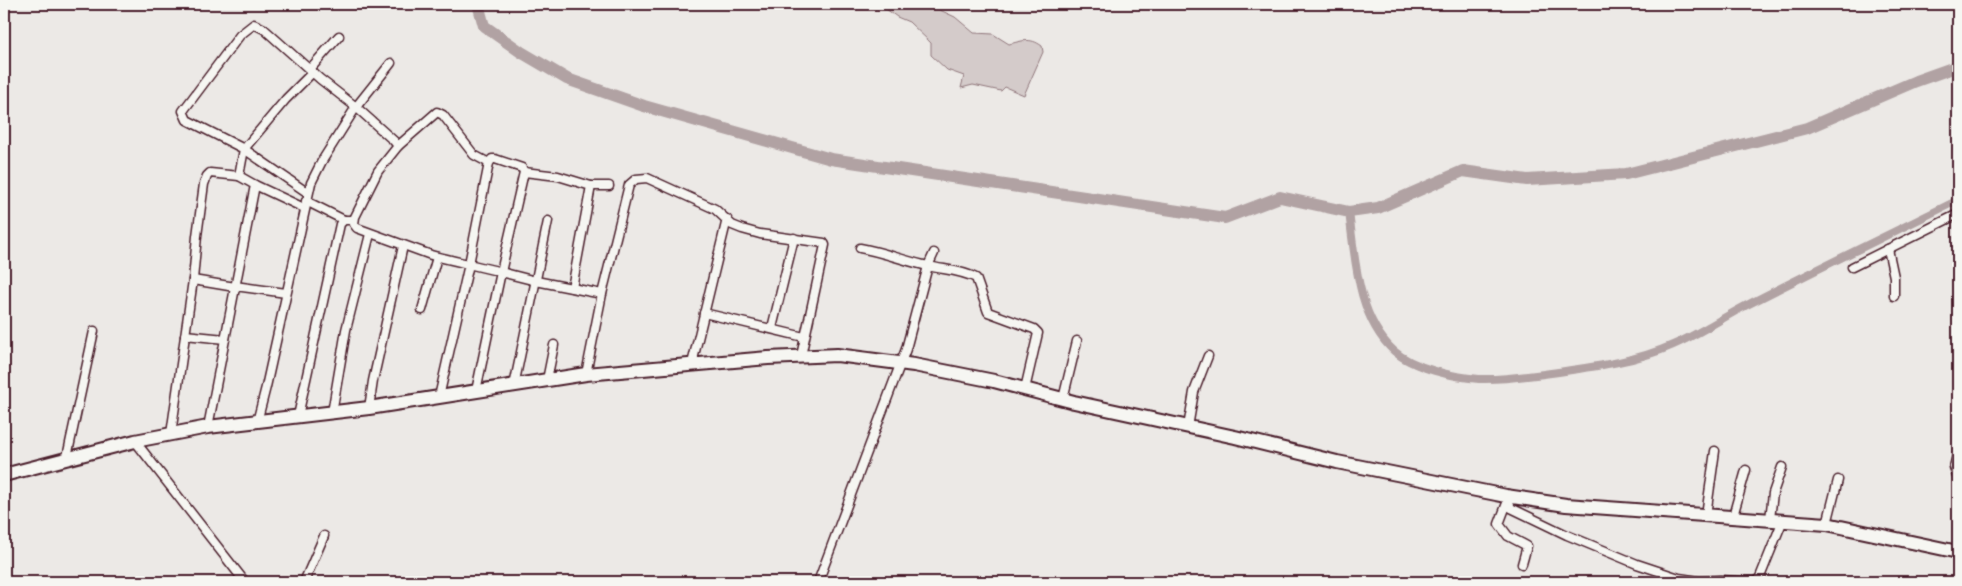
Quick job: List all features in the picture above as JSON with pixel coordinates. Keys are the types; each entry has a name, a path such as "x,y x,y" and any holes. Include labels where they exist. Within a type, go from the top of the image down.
{"main road":[{"path":"4,475 135,440 208,427 369,408 586,374 801,356 846,356 900,363 994,381 1063,399 1506,500 1827,524 1958,552"}],"street":[{"path":"308,193 244,149 187,120 183,111 240,35 254,24 260,26 290,50 398,146"},
{"path":"239,176 244,149 312,71 339,36"},
{"path":"257,422 311,183 322,161 356,108 391,63"},
{"path":"488,163 474,155 443,115 437,112 398,146 378,171 354,220 354,224 357,228 370,234 437,257 536,281 602,294"},
{"path":"439,397 469,264 488,163 495,159 522,168 524,172 558,176 591,186 609,186"},
{"path":"476,391 524,172"},
{"path":"171,434 193,280 204,184 207,176 210,173 239,176 255,185 344,220 354,220"},
{"path":"586,374 602,294 629,185 632,180 647,178 715,209 732,225 760,234 822,242 825,245 801,356"},
{"path":"208,427 255,185"},
{"path":"572,288 591,186"},
{"path":"1852,267 1958,214"},
{"path":"692,364 727,219"},
{"path":"298,416 340,224 344,220"},
{"path":"514,386 548,221"},
{"path":"332,413 346,330 370,234"},
{"path":"772,328 794,238"},
{"path":"369,408 373,381 403,246"},
{"path":"860,248 897,256 928,266 954,270 976,278 988,312 1036,331 1038,336 1026,389"},
{"path":"1888,250 1894,276 1894,296"},
{"path":"818,582 900,363 915,320 928,266 934,253"},
{"path":"422,310 437,257"},
{"path":"193,280 286,293"},
{"path":"704,313 804,336"},
{"path":"67,457 94,331"},
{"path":"185,335 225,339"},
{"path":"1063,399 1077,341"},
{"path":"547,380 554,345"},
{"path":"1188,427 1194,392 1208,356"},
{"path":"135,440 245,582"},
{"path":"1706,514 1715,451"},
{"path":"1958,452 1954,467 1958,478"},
{"path":"1506,500 1510,508 1516,511 1636,564 1679,578 1698,581 1757,582 1776,519 1773,494 1782,467"},
{"path":"1732,516 1746,470"},
{"path":"1827,524 1838,480"},
{"path":"1506,500 1500,524 1504,533 1527,546 1522,564"},
{"path":"304,582 324,536"}],"shaded area":[{"path":"879,4 927,4 955,17 974,33 993,34 1009,44 1026,40 1038,43 1042,46 1043,52 1024,95 1005,87 1001,91 973,85 961,88 964,76 947,70 931,55 931,43 909,22 897,17"}],"waterway":[{"path":"478,4 484,26 521,52 567,79 644,106 831,159 1225,218 1280,197 1349,212 1378,208 1463,171 1527,180 1626,174 1807,128 1916,81 1958,66"},
{"path":"1349,212 1360,286 1372,321 1382,337 1394,351 1422,367 1457,376 1488,379 1598,366 1629,360 1659,351 1958,200"}]}
